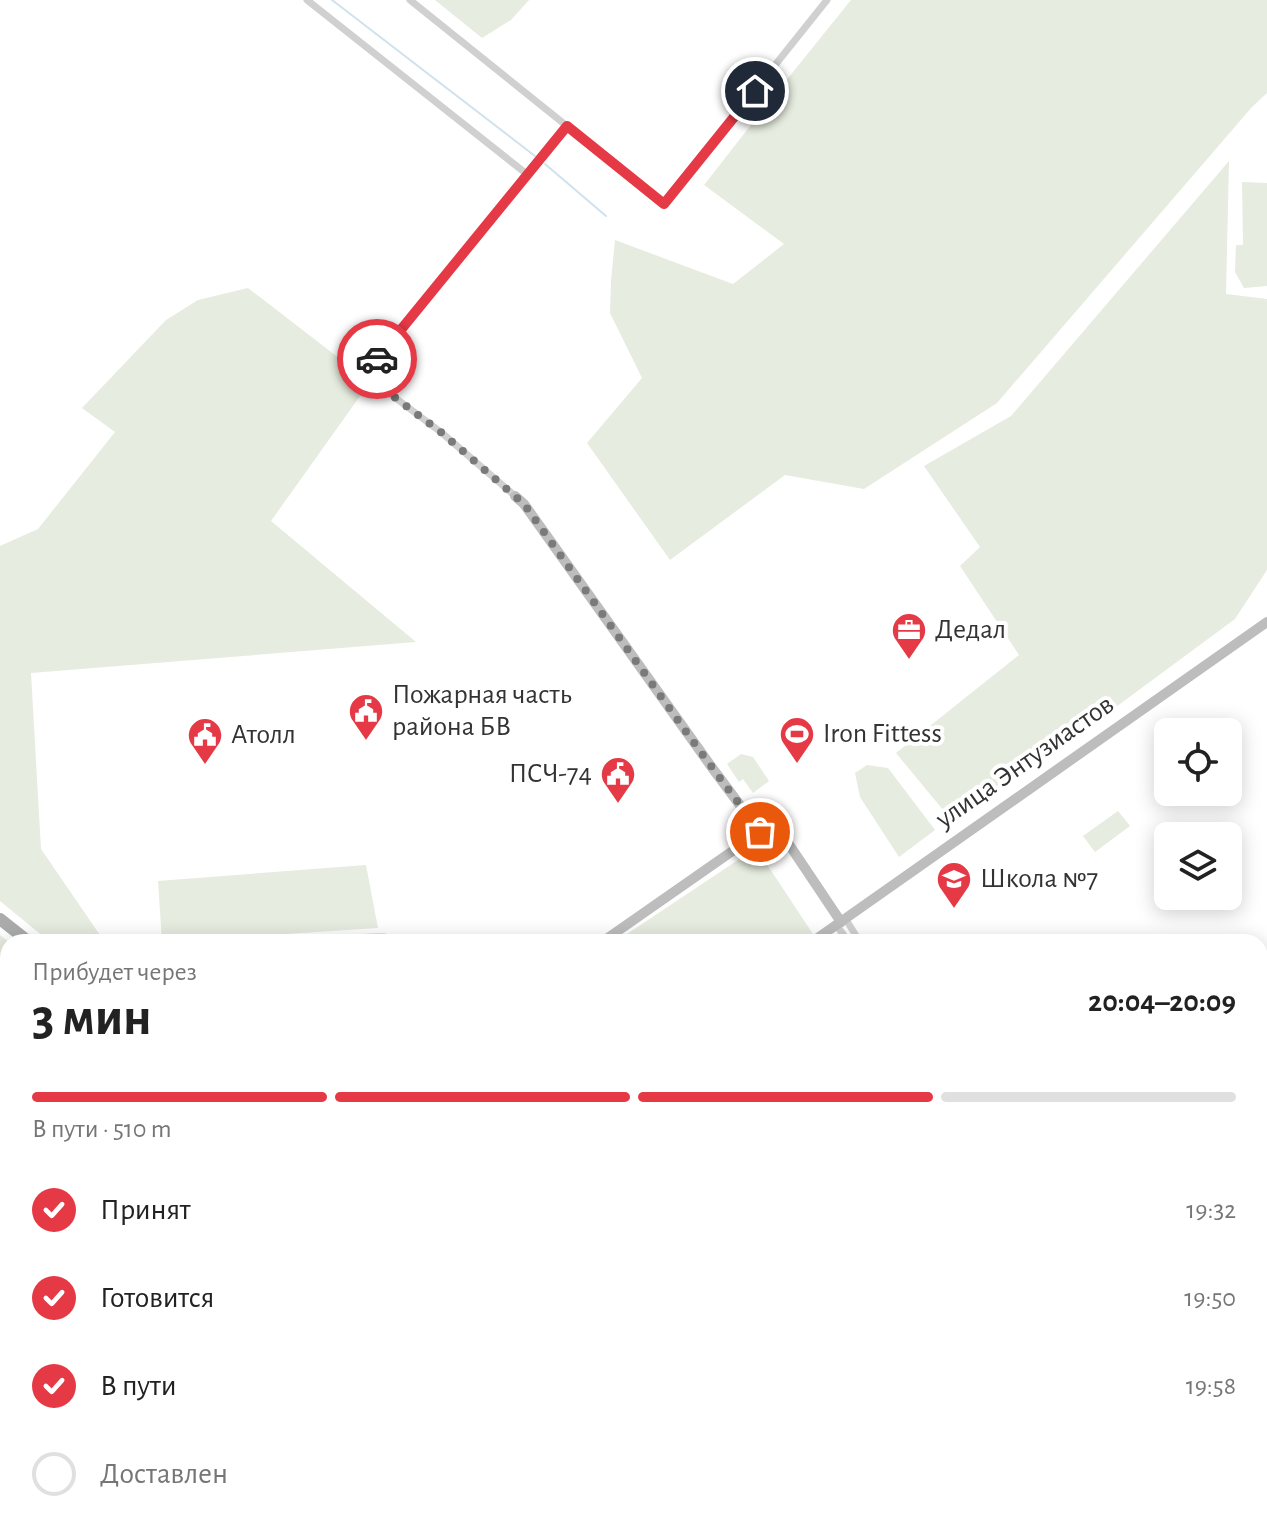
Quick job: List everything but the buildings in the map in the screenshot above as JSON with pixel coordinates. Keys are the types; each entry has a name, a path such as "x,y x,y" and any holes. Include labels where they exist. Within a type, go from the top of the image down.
{"main road":[{"path":"0,919 19,934"}],"street":[{"path":"307,0 528,175"},
{"path":"410,0 664,204 827,0"},
{"path":"567,126 365,375 442,433 524,504 760,832"},
{"name":"улица Энтузиастов","path":"824,934 1267,622"},
{"path":"613,934 774,822 841,922 852,934"},
{"path":"841,922 846,934"}],"shaded area":[{"path":"435,0 529,0 511,20 482,38"},
{"path":"851,0 1267,0 1267,93 997,403 864,489 785,475 670,560 587,443 642,378 610,313 615,240 733,284 784,244 704,185"},
{"path":"1229,161 1226,294 1267,299 1267,570 1235,619 953,822 896,753 1019,655 960,566 980,547 924,466 1011,416"},
{"path":"1242,182 1267,183 1267,286 1244,288 1235,272 1236,245 1243,245"},
{"path":"248,288 370,382 271,521 416,642 31,673 41,849 99,934 40,934 0,901 0,546 38,529 115,432 82,408 166,320 198,300"},
{"path":"741,754 753,757 769,781 753,793 743,779 739,782 727,764"},
{"path":"867,765 888,768 935,830 899,857 860,797 855,773"},
{"path":"1118,811 1130,826 1095,852 1083,836"},
{"path":"756,848 813,934 627,934"},
{"path":"366,865 378,928 285,934 161,934 158,881"}],"waterway":[{"path":"332,0 535,156"},
{"path":"545,164 606,216"}],"way so far":[{"path":"377,359 365,375 442,433 524,504 760,832"}],"place":[{"name":"Дедал","path":"909,661"},
{"name":"Пожарная часть района БВ","path":"366,742"},
{"name":"Iron Fittess","path":"797,765"},
{"name":"Атолл","path":"205,766"},
{"name":"ПСЧ-74","path":"618,805"},
{"name":"Школа №7","path":"954,910"}],"route":[{"path":"377,359 567,126 664,204 755,91"}]}
